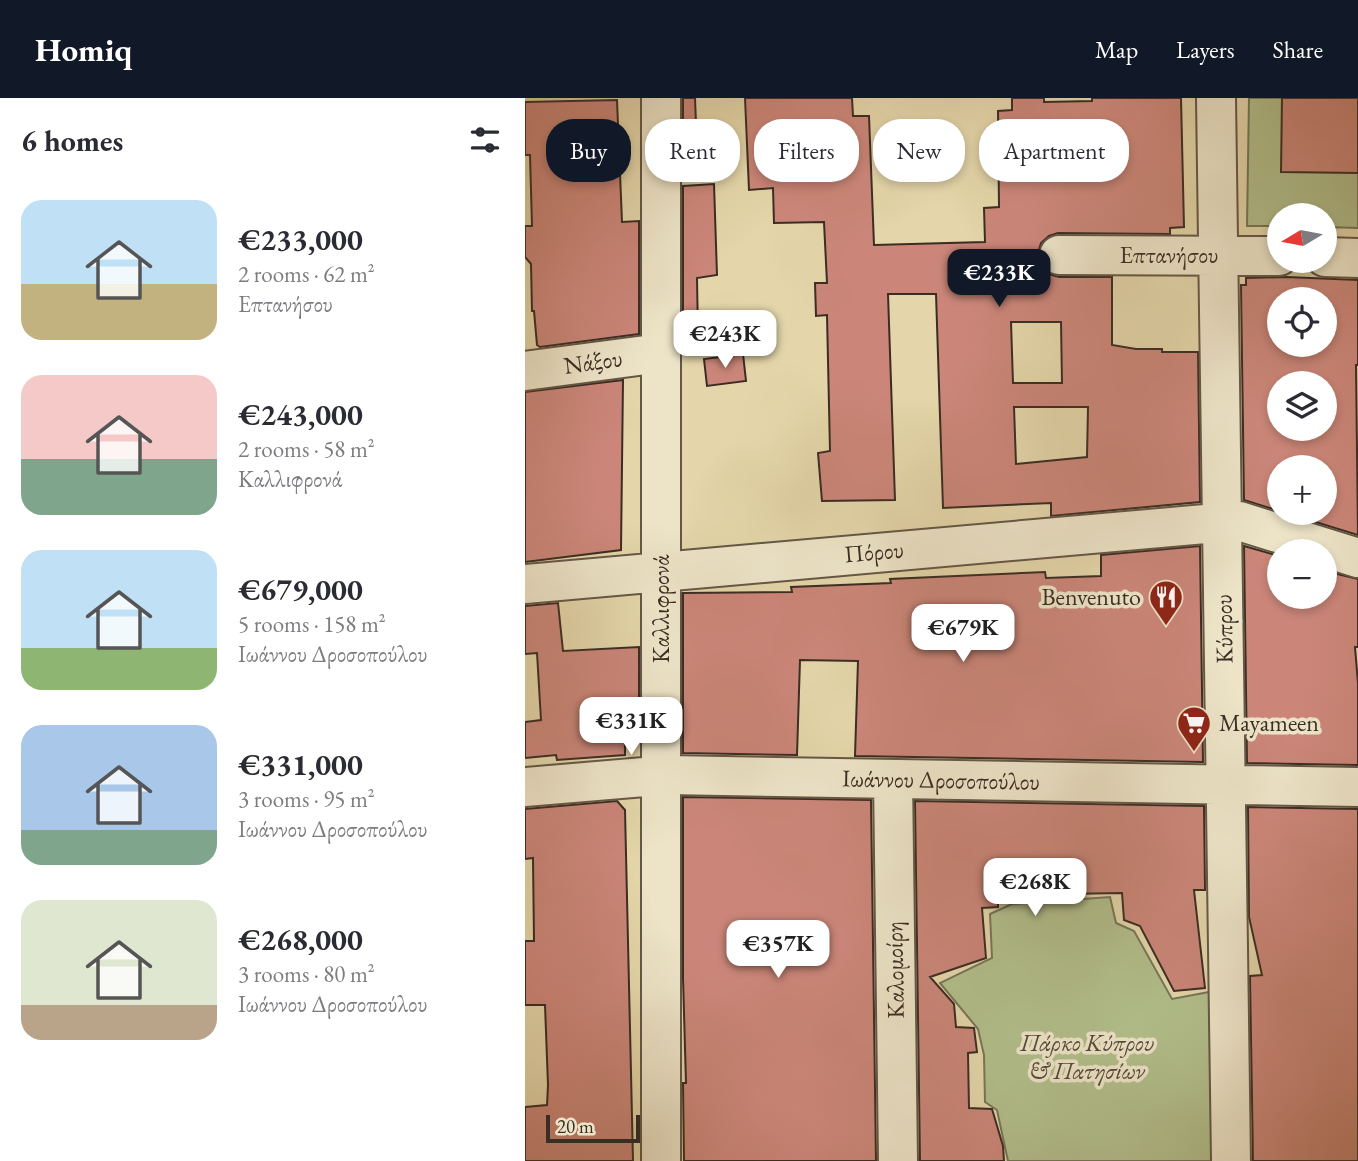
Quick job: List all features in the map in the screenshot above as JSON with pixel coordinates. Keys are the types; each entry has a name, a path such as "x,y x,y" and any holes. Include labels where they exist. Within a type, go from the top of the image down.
{"street":[{"name":"Καλλιφρονά","path":"661,98 661,1161"},
{"name":"Κύπρου","path":"1216,98 1231,1161"},
{"name":"Επτανήσου","path":"1059,255 1267,256"},
{"path":"1337,257 1358,258"},
{"name":"Νάξου","path":"525,371 661,353"},
{"name":"Πόρου","path":"525,583 1239,521 1358,558"},
{"name":"Ιωάννου Δροσοπούλου","path":"525,787 661,775 1358,787"},
{"name":"Καλομοίρη","path":"893,779 898,1161"}],"green space":[{"path":"1249,98 1358,98 1358,228 1337,227 1337,203 1267,203 1267,226 1247,226"},
{"name":"Πάρκο Κύπρου & Πατησίων","path":"1110,897 1116,923 1134,931 1172,999 1209,992 1213,1161 1008,1161 997,1110 985,1102 984,1055 978,1029 940,983 992,958 990,914 1012,904"}],"building":[{"path":"683,98 695,98 696,119 683,119"},
{"path":"745,98 852,98 853,116 869,116 874,245 985,242 984,208 999,207 999,182 1129,182 1129,119 998,119 998,111 1012,110 1012,98 1044,98 1044,102 1092,101 1092,98 1181,98 1184,227 1170,228 1170,234 1058,233 1041,243 1037,256 1040,266 1049,274 1059,277 1112,277 1112,345 1162,349 1162,352 1198,352 1200,502 1051,516 1051,503 943,508 936,294 888,294 895,500 822,501 818,453 830,451 827,315 816,316 815,283 827,283 824,222 774,223 773,188 749,190","holes":["1011,322 1061,322 1062,383 1013,383","1014,407 1088,407 1087,457 1016,464"]},
{"path":"1282,98 1358,98 1358,173 1281,172"},
{"path":"617,100 618,119 546,119 546,182 620,182 622,222 639,221 639,334 540,347 537,345 532,311 531,264 525,257 525,226 532,226 530,155 525,155 525,102"},
{"path":"714,184 717,275 697,278 698,335 683,337 683,186"},
{"path":"1246,278 1358,280 1358,535 1325,525 1337,525 1337,455 1267,455 1267,507 1244,500 1241,285 1246,285"},
{"path":"743,354 746,381 707,386 704,359"},
{"path":"623,380 621,550 525,562 525,392"},
{"path":"1200,546 1203,762 855,756 858,661 800,660 797,755 683,753 683,593 792,592 791,587 891,583 890,579 1045,572 1046,578 1101,576 1101,555"},
{"path":"1244,546 1267,553 1267,609 1337,609 1337,574 1358,579 1358,647 1355,647 1358,765 1247,763"},
{"path":"558,603 563,651 639,647 639,735 625,735 625,755 557,760 556,755 525,758 525,722 541,720 537,653 525,654 525,606"},
{"path":"683,797 871,800 876,1161 684,1161 683,1083 686,1083"},
{"path":"617,801 625,810 633,1161 525,1161 525,1107 547,1105 548,1085 545,1005 525,1005 525,941 534,941 533,858 525,859 525,809"},
{"path":"915,801 1204,806 1205,890 1194,890 1205,988 1174,991 1140,926 1124,920 1122,893 1063,894 998,903 998,907 982,908 986,958 930,977 954,1004 956,1027 974,1028 977,1052 968,1053 969,1108 992,1109 1003,1146 1004,1161 920,1161"},
{"path":"1248,807 1358,809 1358,1161 1253,1161 1250,976 1262,975 1249,917"}],"place":[{"name":"Benvenuto","path":"1166,627"},
{"name":"Mayameen","path":"1194,753"}]}
